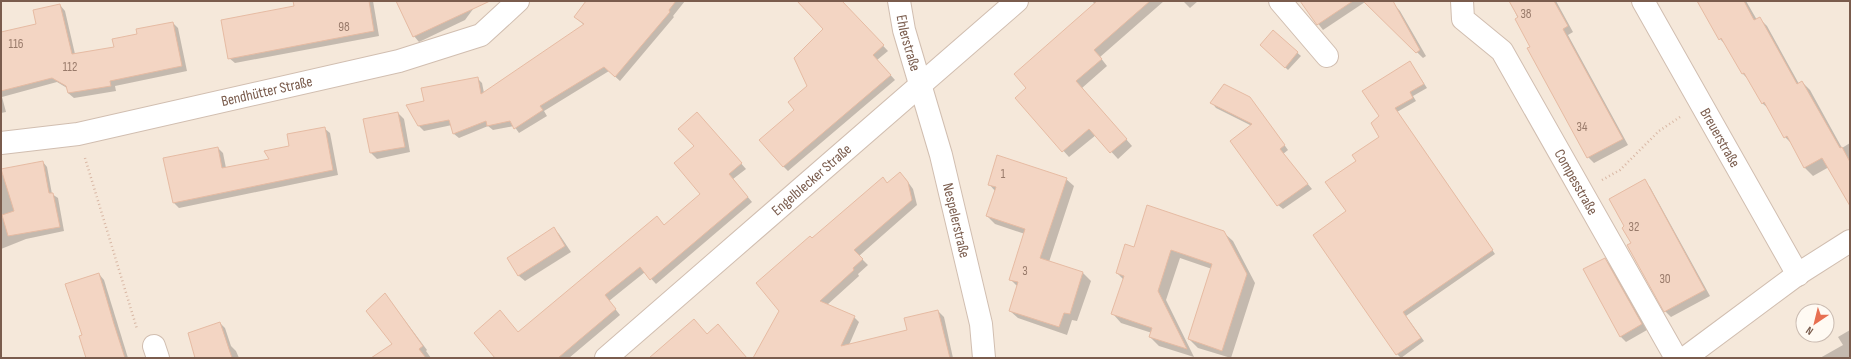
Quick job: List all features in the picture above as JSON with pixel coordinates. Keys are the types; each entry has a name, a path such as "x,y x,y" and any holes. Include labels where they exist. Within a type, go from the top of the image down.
{"street":[{"name":"Bendhütter Straße","path":"1,143 78,134 400,61 482,35 518,1"},
{"name":"Ehlerstraße","path":"899,1 904,30 919,85"},
{"name":"Engelblecker Straße","path":"606,358 1017,1"},
{"path":"1280,1 1327,56"},
{"name":"Breuerstraße","path":"1643,1 1798,275"},
{"name":"Compesstraße","path":"1462,10 1502,51 1676,358"},
{"name":"Nespelerstraße","path":"919,85 943,163 981,324 984,358"},
{"path":"1685,358 1798,275 1850,241"}],"path":[{"path":"1582,192 1620,170 1659,131 1701,103"},
{"path":"78,134 140,341 156,352"}],"shaded area":[{"path":"1,1 1850,1 1850,358 1,358"}],"building":[{"path":"293,1 369,1 374,31 228,59 221,20 294,6"},
{"path":"396,1 490,1 413,37"},
{"path":"586,1 676,1 669,10 670,12 615,77 604,67 540,106 543,110 514,129 510,121 487,126 486,121 453,134 449,120 418,126 406,105 424,101 421,88 478,77 481,94 584,24 574,17"},
{"path":"797,1 842,1 884,45 873,55 891,75 783,167 759,140 794,110 788,102 807,86 794,58 823,29"},
{"path":"1097,1 1150,1 1094,50 1102,59 1076,81 1127,139 1110,153 1089,129 1062,152 1015,98 1026,88 1014,74"},
{"path":"1300,1 1353,1 1317,25"},
{"path":"1363,1 1393,1 1420,50 1416,53"},
{"path":"1509,1 1554,1 1568,26 1563,29 1623,139 1587,158 1527,48 1530,47 1515,19 1518,17"},
{"path":"1697,1 1744,1 1754,20 1760,17 1797,84 1802,81 1840,148 1842,147 1850,162 1850,206 1822,158 1804,168 1787,136 1784,138 1764,102 1762,104 1721,38 1719,40"},
{"path":"60,4 72,54 114,47 112,39 137,34 136,29 173,22 182,66 110,81 111,86 68,93 66,86 52,78 1,91 1,32 36,24 33,10"},
{"path":"1273,30 1298,52 1285,68 1260,45"},
{"path":"1410,61 1424,84 1410,92 1413,98 1395,108 1493,250 1403,312 1421,338 1396,355 1313,235 1346,211 1325,182 1356,161 1352,155 1379,137 1371,123 1379,116 1362,91"},
{"path":"1224,84 1250,97 1285,145 1280,149 1308,184 1277,206 1230,141 1252,124 1210,103"},
{"path":"398,112 405,147 370,153 363,119"},
{"path":"697,112 742,163 729,174 748,197 650,280 640,267 605,295 616,309 558,358 495,358 474,333 500,310 518,332 657,216 664,225 700,194 674,163 694,146 678,129"},
{"path":"325,127 333,170 173,203 163,158 218,147 222,168 269,159 264,151 289,146 287,134"},
{"path":"997,155 1067,178 1040,258 1083,272 1070,314 1064,313 1059,327 1009,311 1018,282 1009,280 1025,229 986,216 996,187 988,185"},
{"path":"43,161 49,193 53,193 60,227 8,236 2,215 14,211 1,169"},
{"path":"900,172 908,182 912,200 854,250 863,259 853,268 854,270 820,301 855,316 841,346 907,330 904,318 938,310 950,358 753,358 779,311 756,283 810,236 812,238 883,177 887,183"},
{"path":"1645,179 1705,290 1664,312 1627,245 1631,243 1622,228 1624,226 1609,199"},
{"path":"1147,205 1224,231 1247,274 1222,351 1188,339 1212,264 1171,250 1158,291 1187,349 1149,337 1152,328 1111,314 1124,276 1116,273 1125,244 1134,247"},
{"path":"554,227 565,246 518,276 507,258"},
{"path":"1605,258 1642,324 1620,337 1583,269"},
{"path":"99,273 125,358 86,358 79,336 82,335 65,284"},
{"path":"385,293 423,346 419,349 426,358 371,358 392,344 366,311"},
{"path":"694,319 707,334 718,324 747,358 649,358"},
{"path":"220,322 232,358 195,358 188,333"}]}
